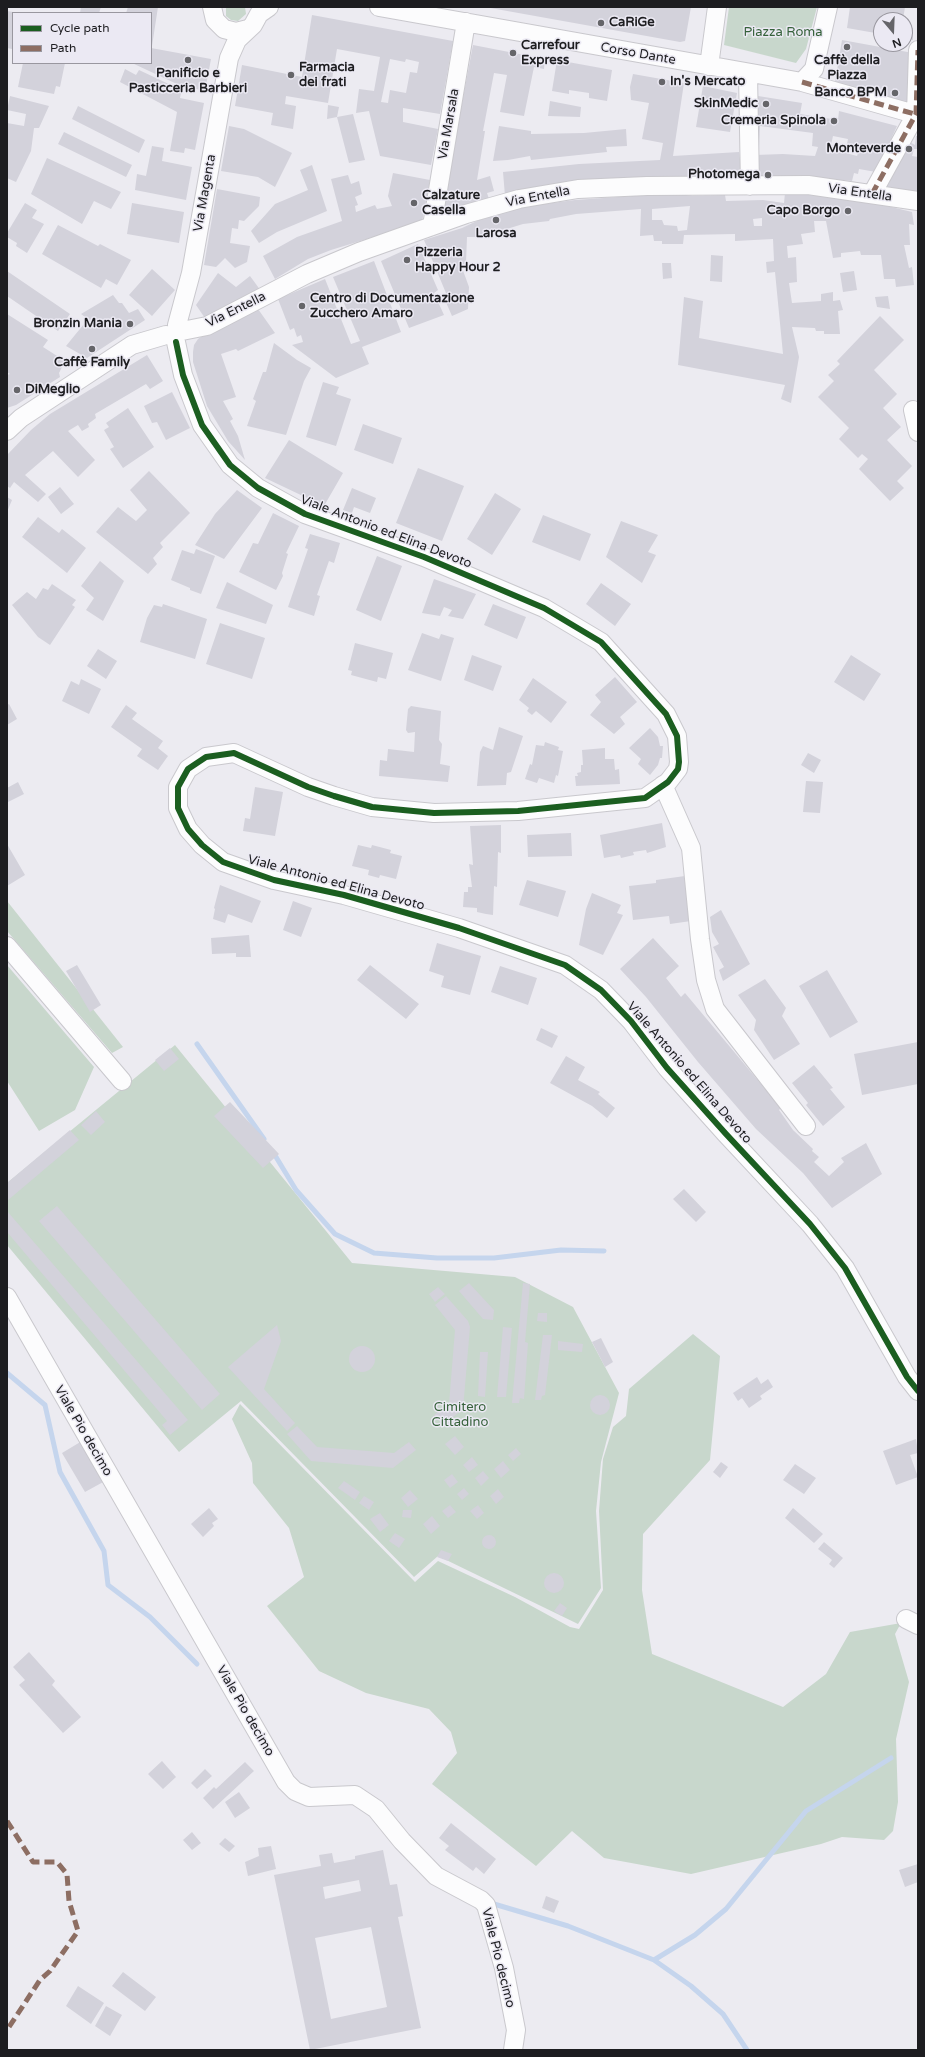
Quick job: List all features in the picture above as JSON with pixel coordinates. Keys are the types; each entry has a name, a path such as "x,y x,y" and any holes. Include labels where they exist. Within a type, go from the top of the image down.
{"street":[{"name":"Corso Dante","path":"379,7 709,66"},
{"path":"717,7 709,66 802,82 917,114"},
{"path":"802,82 814,69 828,7"},
{"path":"211,9 215,20 224,29 236,32 248,29 253,25 263,9"},
{"name":"Via Marsala","path":"432,226 466,22"},
{"name":"Via Magenta","path":"224,29 229,58"},
{"name":"Via Magenta","path":"175,334 191,273 229,58 237,40 248,29"},
{"path":"872,194 917,114 918,50"},
{"path":"748,73 750,186"},
{"name":"Via Entella","path":"7,430 21,418 132,345 207,326 307,274 359,252 432,226 518,199 578,189 647,186 808,185 918,201"},
{"name":"Viale Antonio ed Elina Devoto","path":"175,334 183,375 202,425 230,465 258,488 305,514 424,557 544,608 602,642 666,714 677,736 680,762 678,769 663,785 644,798 518,811 434,813 372,807 334,796 308,787 234,753 206,757 188,769 178,786 178,808 188,829 202,845 222,862 274,880 344,895 459,928 565,965 601,990 632,1021 668,1068 720,1128 815,1230 845,1268 907,1377 918,1391"},
{"path":"913,410 918,432"},
{"path":"663,785 692,848 700,939 706,980 715,1009 806,1126"},
{"path":"7,946 122,1081"},
{"name":"Viale Pio decimo","path":"7,1297 286,1782 295,1791 309,1797 355,1795 376,1809 402,1841 436,1876 481,1900 486,1905 504,1968 516,2030 513,2050"}],"green space":[{"path":"226,7 245,7 246,14 238,21 231,20 226,16"},
{"name":"Piazza Roma","path":"729,7 817,7 806,49 796,63 724,45"},
{"path":"7,901 123,1047 112,1053 7,931"},
{"path":"7,965 94,1067 75,1110 39,1131 7,1081"},
{"name":"Cimitero Cittadino","path":"175,1045 352,1263 515,1277 573,1307 619,1393 601,1462 596,1511 601,1588 578,1624 438,1556 414,1577 241,1401 179,1452 7,1245 7,1183"},
{"path":"693,1334 720,1356 710,1460 643,1534 642,1590 652,1654 783,1707 826,1674 850,1632 901,1623 895,1634 909,1682 896,1739 898,1802 893,1831 884,1840 842,1837 821,1844 691,1874 604,1858 572,1831 536,1866 432,1784 457,1753 451,1732 429,1709 366,1693 319,1671 267,1606 304,1577 289,1528 253,1483 252,1463 232,1419 240,1404 415,1582 438,1561 515,1597 570,1627 579,1629 603,1590 599,1511 603,1459 613,1427 626,1416 629,1389"}],"building":[{"path":"81,7 101,7 99,12 80,12"},
{"path":"128,7 158,7 152,46 152,12 126,12"},
{"path":"485,7 691,7 685,41 680,42"},
{"path":"850,7 905,7 904,12 873,12 873,33 847,28"},
{"path":"7,11 13,12 12,49 7,48"},
{"path":"312,15 453,41 440,114 403,108 403,122 438,129 431,165 380,156 369,111 356,113 359,89 374,91 380,57 337,49 328,103 286,96 285,104 296,106 293,129 271,125 273,113 235,106 242,65 302,77","holes":["390,59 405,62 406,59 419,62 417,73 410,72 406,93 390,90 388,103 381,102"]},
{"path":"842,40 873,46 873,52 913,53 911,104 835,83"},
{"path":"473,45 545,59 544,69 534,67 524,116 500,112 507,75 494,73 483,131 485,131 477,180 490,176 494,191 487,193 490,202 449,215 442,209"},
{"path":"152,48 211,59 205,91 179,85 134,64 152,64"},
{"path":"557,60 612,70 607,101 589,98 589,93 569,90 569,94 552,91"},
{"path":"23,64 65,64 60,87 56,86 54,94 18,87"},
{"path":"125,69 136,75 139,70 175,87 182,88 180,98 204,103 195,150 185,148 184,153 170,151 177,112 120,82"},
{"path":"633,74 684,83 673,156 739,152 743,181 505,196 503,172 579,164 660,160 663,143 642,139 649,103 631,100 630,87"},
{"path":"703,86 737,93 730,132 696,127"},
{"path":"10,96 49,106 39,128 34,128 31,151 16,182 7,178 7,123 24,126 26,114 7,110"},
{"path":"758,96 802,103 800,114 838,120 839,111 897,126 876,172 859,169 858,174 854,173 852,181 803,177 757,180 755,155 783,154 815,156 818,147 812,146 813,133 760,126 759,148 753,149 754,119","holes":["833,136 848,139 847,144 860,148 857,156 842,152 843,147 831,145"]},
{"path":"550,101 581,107 580,117 548,116"},
{"path":"328,105 339,107 337,117 327,119"},
{"path":"78,106 145,140 139,153 72,119"},
{"path":"353,114 365,160 349,163 337,117"},
{"path":"229,126 244,129 292,153 275,187 258,177 221,171"},
{"path":"499,126 531,131 531,134 584,133 626,129 627,146 606,147 607,152 531,160 530,156 493,161"},
{"path":"64,132 132,165 126,177 58,144"},
{"path":"916,136 918,136 918,149 914,149 912,156 918,157 918,197 881,189 908,141 915,145"},
{"path":"152,146 164,148 162,161 192,167 186,200 135,190 137,174 146,176"},
{"path":"47,158 121,192 111,209 94,201 82,224 31,194"},
{"path":"312,165 327,211 277,232 259,243 251,231 275,204 308,190 300,170"},
{"path":"393,173 430,180 422,222 331,250 308,259 275,279 263,256 297,237 342,221 331,179 348,175 351,184 359,181 362,194 355,197 358,205 355,206 356,212 375,205 377,209 392,206 388,196"},
{"path":"217,189 260,197 259,206 244,221 239,220 238,229 232,228 230,243 250,246 247,262 235,268 225,258 216,267 204,265"},
{"path":"676,193 692,196 725,195 726,201 763,200 784,203 785,193 821,196 879,204 912,212 914,225 909,224 910,245 904,245 909,268 912,267 914,285 896,287 895,279 884,279 881,255 861,255 860,251 841,253 841,257 833,258 826,221 814,221 815,232 801,234 803,244 787,246 788,258 796,257 797,282 789,283 792,303 821,301 821,294 833,292 833,301 840,300 843,310 838,311 840,334 824,334 824,331 816,331 815,328 792,327 799,357 791,403 781,399 785,385 678,365 684,297 703,301 699,338 783,354 775,272 767,273 766,262 774,261 773,239 735,241 735,234 684,235 683,244 662,244 662,241 654,241 653,235 640,236 641,209 576,214 550,219 549,221 523,224 481,237 467,237 466,263 461,265 469,287 468,309 452,316 445,300 448,298 424,240 462,228 479,220 521,207 575,200","holes":["690,206 687,230 678,231 677,226 664,225 662,220 652,220 652,209","762,218 762,226 754,226 753,219"]},
{"path":"25,203 37,210 32,218 44,224 27,253 16,246 17,243 7,237 7,233"},
{"path":"132,203 184,212 179,243 127,234"},
{"path":"58,225 98,246 100,244 131,260 117,285 106,279 101,288 42,254"},
{"path":"418,244 438,290 434,293 444,315 409,328 381,261"},
{"path":"711,255 723,256 722,282 710,281"},
{"path":"374,261 401,332 362,347 369,364 336,378 292,345 303,342 301,335 297,337 294,328 290,330 278,299 325,279 351,344 360,341 333,277"},
{"path":"662,263 671,263 672,278 663,279"},
{"path":"152,269 175,290 152,316 129,295"},
{"path":"7,271 70,314 58,331 7,296"},
{"path":"854,271 857,290 843,292 840,273"},
{"path":"218,273 236,287 250,276 261,291 207,321 196,305"},
{"path":"113,295 119,303 122,303 129,313 138,309 145,320 87,358 66,346 88,319 81,314"},
{"path":"888,296 890,309 877,307 875,297"},
{"path":"258,309 275,333 238,351 236,349 221,354 236,397 223,401 233,419 230,421 238,436 245,460 228,441 207,406 193,362 193,352 194,345 198,339 209,331"},
{"path":"7,314 48,340 43,347 65,361 59,373 60,377 16,405 7,408 7,375 10,374 7,372"},
{"path":"880,316 904,340 874,370 897,394 883,408 901,427 887,440 912,466 897,481 904,488 890,501 859,469 868,459 862,454 858,458 839,439 849,428 818,397 834,381 828,375 840,364 837,361"},
{"path":"274,343 297,360 311,368 304,381 286,435 247,426 256,401 253,399 263,372 266,372"},
{"path":"147,355 163,381 150,389 146,384 95,414 96,418 88,424 89,427 82,431 78,425 68,431 95,460 78,477 53,451 25,475 46,494 38,502 14,482 10,488 7,486 7,455 31,430 50,414"},
{"path":"323,382 339,387 336,394 351,399 336,446 306,437"},
{"path":"172,392 190,428 166,440 157,422 152,423 144,406"},
{"path":"128,408 154,447 123,468 110,449 114,447 104,430 109,427 106,423"},
{"path":"363,424 402,438 393,464 354,450"},
{"path":"289,440 343,473 324,506 265,478"},
{"path":"418,468 464,486 442,541 396,523"},
{"path":"149,471 190,513 160,543 163,547 153,558 157,564 148,574 96,532 118,507 136,521 147,510 130,490"},
{"path":"60,487 74,504 61,514 48,497"},
{"path":"352,488 376,498 370,513 354,507 352,513 343,510"},
{"path":"237,490 262,508 224,559 195,545 215,514"},
{"path":"495,493 521,509 492,555 467,539"},
{"path":"7,497 12,500 7,512"},
{"path":"273,513 299,526 286,553 288,554 282,573 283,576 276,590 239,572 253,543 258,544"},
{"path":"543,515 591,534 580,561 532,542"},
{"path":"38,517 59,533 62,529 86,548 67,573 22,537"},
{"path":"621,521 658,535 648,552 656,555 642,583 606,557"},
{"path":"310,534 340,543 334,563 329,561 317,595 320,596 314,616 288,607 308,549 305,548"},
{"path":"196,549 215,556 201,594 171,580 182,550 194,554"},
{"path":"377,556 402,566 381,621 356,610"},
{"path":"100,561 124,581 103,621 86,610 94,598 81,586"},
{"path":"434,579 476,594 463,619 448,616 452,610 444,607 440,616 422,613"},
{"path":"227,582 273,605 266,624 216,608"},
{"path":"601,583 631,604 615,626 586,604"},
{"path":"52,584 76,600 72,605 75,607 50,645 38,637 12,605 27,592 36,599 43,588 48,590"},
{"path":"163,604 207,619 195,659 140,642 147,618 154,605 162,607"},
{"path":"493,604 526,617 517,639 484,625"},
{"path":"220,623 265,638 252,679 206,664"},
{"path":"422,633 439,639 441,634 454,638 441,681 408,670"},
{"path":"355,643 393,653 386,679 378,677 377,682 351,675 352,671 348,670"},
{"path":"98,649 117,661 106,679 87,666"},
{"path":"472,655 502,666 493,691 464,680"},
{"path":"851,655 881,674 864,701 834,682"},
{"path":"615,677 637,702 620,717 625,724 614,734 590,715 601,702 595,695"},
{"path":"533,678 567,702 551,723 536,711 532,715 527,711 529,708 519,700"},
{"path":"81,679 101,689 89,714 62,701 71,681 79,685"},
{"path":"9,704 17,719 7,725 7,705"},
{"path":"126,705 137,713 132,719 163,741 158,748 168,756 158,770 137,756 142,749 111,727"},
{"path":"411,706 441,711 439,740 442,744 440,764 450,766 448,782 379,776 380,760 387,761 388,749 414,752 415,732 408,733 406,730 408,709"},
{"path":"499,727 523,736 511,772 507,773 506,785 477,786 480,752 483,746 493,750"},
{"path":"650,728 658,737 660,746 663,746 662,758 660,758 658,765 650,775 638,764 641,759 629,748"},
{"path":"545,742 559,747 558,750 563,751 558,776 556,775 554,783 539,778 537,783 525,779 530,764 532,765 536,745 544,746"},
{"path":"605,748 605,759 614,759 615,770 619,769 620,784 576,786 575,776 578,776 577,773 581,772 581,765 583,765 582,750"},
{"path":"808,753 821,760 814,773 801,765"},
{"path":"806,781 823,782 820,813 803,812"},
{"path":"18,782 24,794 8,802 7,788"},
{"path":"255,787 283,792 275,836 243,831 245,818 250,819"},
{"path":"662,823 666,847 647,853 646,850 633,852 634,855 621,858 620,855 604,858 600,835"},
{"path":"501,825 501,853 498,852 497,887 494,886 493,915 477,912 477,908 463,907 464,892 468,892 468,887 472,887 469,864 473,865 470,826"},
{"path":"571,833 572,856 528,857 527,835"},
{"path":"7,844 25,875 7,886"},
{"path":"358,845 371,848 372,845 391,850 390,853 402,856 396,879 380,875 379,878 368,875 369,870 352,866"},
{"path":"685,876 691,921 670,924 669,916 633,920 629,886 656,883 656,880"},
{"path":"527,880 566,891 558,917 519,905"},
{"path":"220,885 261,901 252,923 228,914 225,923 213,919 214,908"},
{"path":"592,893 621,905 617,913 623,915 603,955 579,945 586,909"},
{"path":"293,901 312,908 301,937 283,930"},
{"path":"721,910 750,964 723,981 719,970 724,967 713,947 719,944 712,932 710,917"},
{"path":"249,935 251,957 236,957 236,953 212,954 211,938"},
{"path":"653,938 679,966 666,978 681,997 685,993 781,1108 779,1110 793,1130 813,1149 812,1151 819,1157 814,1162 829,1176 844,1162 841,1158 866,1143 882,1174 832,1208 803,1173 756,1129 698,1062 646,997 620,969"},
{"path":"437,943 481,956 470,995 441,987 444,976 429,971"},
{"path":"77,965 101,1005 90,1012 66,971"},
{"path":"370,965 419,1004 406,1019 357,980"},
{"path":"500,966 537,978 528,1005 491,992"},
{"path":"827,970 858,1022 830,1038 799,986"},
{"path":"765,979 786,1008 782,1016 800,1044 774,1060 754,1030 756,1020 738,995"},
{"path":"541,1028 558,1036 552,1048 536,1040"},
{"path":"918,1042 918,1084 862,1095 854,1054"},
{"path":"170,1048 179,1059 164,1071 155,1060"},
{"path":"566,1056 585,1067 578,1080 600,1092 598,1094 615,1108 607,1118 592,1106 550,1083"},
{"path":"814,1065 833,1088 830,1089 845,1107 823,1126 806,1105 808,1103 792,1083"},
{"path":"230,1102 279,1154 263,1168 214,1116"},
{"path":"96,1111 105,1122 91,1135 81,1125"},
{"path":"70,1130 79,1140 7,1201 7,1183"},
{"path":"684,1189 706,1212 696,1222 673,1199"},
{"path":"57,1206 220,1394 202,1410 39,1221"},
{"path":"7,1211 188,1420 170,1435 162,1425 167,1421 7,1232"},
{"path":"469,1283 494,1310 493,1320 483,1319 459,1291"},
{"path":"523,1283 530,1284 525,1342 528,1343 524,1399 520,1398 519,1403 512,1403"},
{"path":"438,1287 445,1294 435,1302 429,1294"},
{"path":"446,1296 468,1321 470,1327 463,1409 443,1425 434,1415 449,1404 455,1330 435,1305"},
{"path":"538,1313 547,1313 547,1322 537,1321"},
{"path":"277,1325 281,1341 264,1389 295,1423 287,1431 228,1367"},
{"path":"503,1327 512,1328 506,1397 497,1397"},
{"path":"543,1335 552,1335 545,1395 542,1396 541,1400 535,1400"},
{"path":"601,1338 613,1362 605,1367 592,1342"},
{"path":"558,1341 583,1344 582,1352 558,1350"},
{"path":"362,1346 371,1350 375,1359 371,1368 362,1372 353,1368 349,1359 353,1350"},
{"path":"480,1352 488,1352 485,1397 478,1396"},
{"path":"757,1377 761,1384 768,1379 773,1387 760,1396 762,1399 749,1408 742,1398 738,1401 733,1393"},
{"path":"600,1395 607,1398 610,1405 607,1412 600,1415 593,1412 590,1405 593,1398"},
{"path":"297,1426 317,1447 394,1453 409,1442 416,1450 393,1468 311,1461 287,1434"},
{"path":"455,1436 464,1447 455,1455 445,1444"},
{"path":"916,1439 918,1453 910,1455 918,1477 896,1485 883,1451"},
{"path":"82,1441 105,1481 85,1492 62,1453"},
{"path":"516,1448 521,1454 513,1461 508,1455"},
{"path":"472,1457 478,1465 469,1472 463,1465"},
{"path":"503,1461 510,1470 501,1478 494,1469"},
{"path":"721,1462 728,1467 720,1478 713,1472"},
{"path":"795,1464 816,1478 804,1494 783,1480"},
{"path":"483,1471 489,1478 481,1486 475,1478"},
{"path":"452,1474 458,1482 450,1488 444,1480"},
{"path":"344,1481 360,1492 355,1500 338,1488"},
{"path":"464,1488 469,1494 462,1500 457,1494"},
{"path":"498,1489 504,1497 496,1504 490,1496"},
{"path":"410,1490 418,1499 408,1507 401,1498"},
{"path":"364,1496 374,1502 369,1510 359,1503"},
{"path":"450,1505 456,1512 448,1518 442,1511"},
{"path":"478,1505 484,1513 477,1519 470,1511"},
{"path":"209,1508 218,1519 212,1523 214,1526 203,1537 191,1524"},
{"path":"793,1508 823,1534 814,1543 785,1518"},
{"path":"403,1510 412,1510 411,1518 402,1517"},
{"path":"380,1513 389,1525 380,1532 370,1519"},
{"path":"432,1516 440,1526 431,1534 423,1524"},
{"path":"395,1533 405,1539 399,1548 389,1541"},
{"path":"489,1535 494,1537 496,1542 494,1547 489,1549 484,1547 482,1542 484,1537"},
{"path":"824,1542 843,1558 834,1568 829,1564 832,1560 818,1549"},
{"path":"441,1550 452,1554 448,1561 437,1557"},
{"path":"550,1573 558,1573 564,1579 564,1587 558,1593 550,1593 544,1587 544,1579"},
{"path":"560,1603 567,1608 562,1616 554,1611"},
{"path":"29,1652 55,1681 52,1685 81,1717 63,1733 19,1685 25,1680 13,1667"},
{"path":"162,1761 176,1777 163,1789 148,1774"},
{"path":"245,1762 254,1771 213,1809 203,1798 214,1787 216,1789"},
{"path":"205,1769 212,1776 197,1789 191,1783"},
{"path":"239,1792 250,1808 235,1818 225,1802"},
{"path":"451,1823 496,1859 484,1874 476,1867 473,1871 445,1850 449,1846 439,1838"},
{"path":"192,1832 201,1843 192,1850 183,1840"},
{"path":"225,1838 235,1846 229,1852 219,1844"},
{"path":"271,1846 276,1869 248,1876 245,1862 259,1856 258,1848"},
{"path":"383,1850 390,1885 397,1884 403,1916 398,1917 421,2028 310,2050 274,1875 321,1866 319,1855 332,1853 334,1863 355,1859 355,1856","holes":["359,1880 361,1891 325,1899 323,1887","371,1927 387,2007 331,2019 315,1938"]},
{"path":"918,1864 918,1882 905,1887 899,1870"},
{"path":"546,1896 559,1901 554,1913 542,1908"},
{"path":"123,1972 156,1997 145,2011 112,1986"},
{"path":"78,1986 104,2003 91,2024 66,2006"},
{"path":"106,2006 122,2015 110,2036 95,2026"}],"waterway":[{"path":"197,1044 264,1139"},
{"path":"273,1152 296,1190 335,1234 374,1253 437,1258 494,1258 561,1250 604,1251"},
{"path":"7,1373 45,1405 60,1472 104,1551 108,1585 150,1617 197,1664"},
{"path":"654,1960 695,1935 726,1909 806,1811 891,1758"},
{"path":"494,1904 568,1926 654,1960 691,1986 723,2014 747,2050"}],"marked path":[{"path":"872,194 916,114 918,50"},
{"path":"802,82 918,115"},
{"path":"7,1821 33,1862 57,1862 67,1874 69,1901 78,1931 50,1971 40,1980 7,2030"}],"cycle path":[{"path":"176,342 183,375 202,425 230,465 258,488 305,514 424,557 544,608 601,642 666,714 677,736 679,762 678,769 668,782 645,798 518,811 434,813 372,807 334,796 308,787 234,753 206,757 188,769 178,787 178,808 188,829 202,845 223,862 274,880 344,895 459,928 565,965 601,990 631,1021 667,1068 810,1224 845,1268 907,1377 918,1391"}],"place":[{"name":"CaRiGe","path":"601,23"},
{"name":"Caffè della Piazza","path":"847,47"},
{"name":"Carrefour Express","path":"513,53"},
{"name":"Panificio e Pasticceria Barbieri","path":"188,60"},
{"name":"Farmacia dei frati","path":"291,75"},
{"name":"In's Mercato","path":"662,82"},
{"name":"Banco BPM","path":"895,93"},
{"name":"SkinMedic","path":"766,104"},
{"name":"Cremeria Spinola","path":"834,121"},
{"name":"Monteverde","path":"909,149"},
{"name":"Photomega","path":"768,175"},
{"name":"Calzature Casella","path":"414,203"},
{"name":"Capo Borgo","path":"848,211"},
{"name":"Larosa","path":"496,220"},
{"name":"Pizzeria Happy Hour 2","path":"407,260"},
{"name":"Centro di Documentazione Zucchero Amaro","path":"302,306"},
{"name":"Bronzin Mania","path":"130,324"},
{"name":"Caffè Family","path":"92,349"},
{"name":"DiMeglio","path":"17,390"}]}
